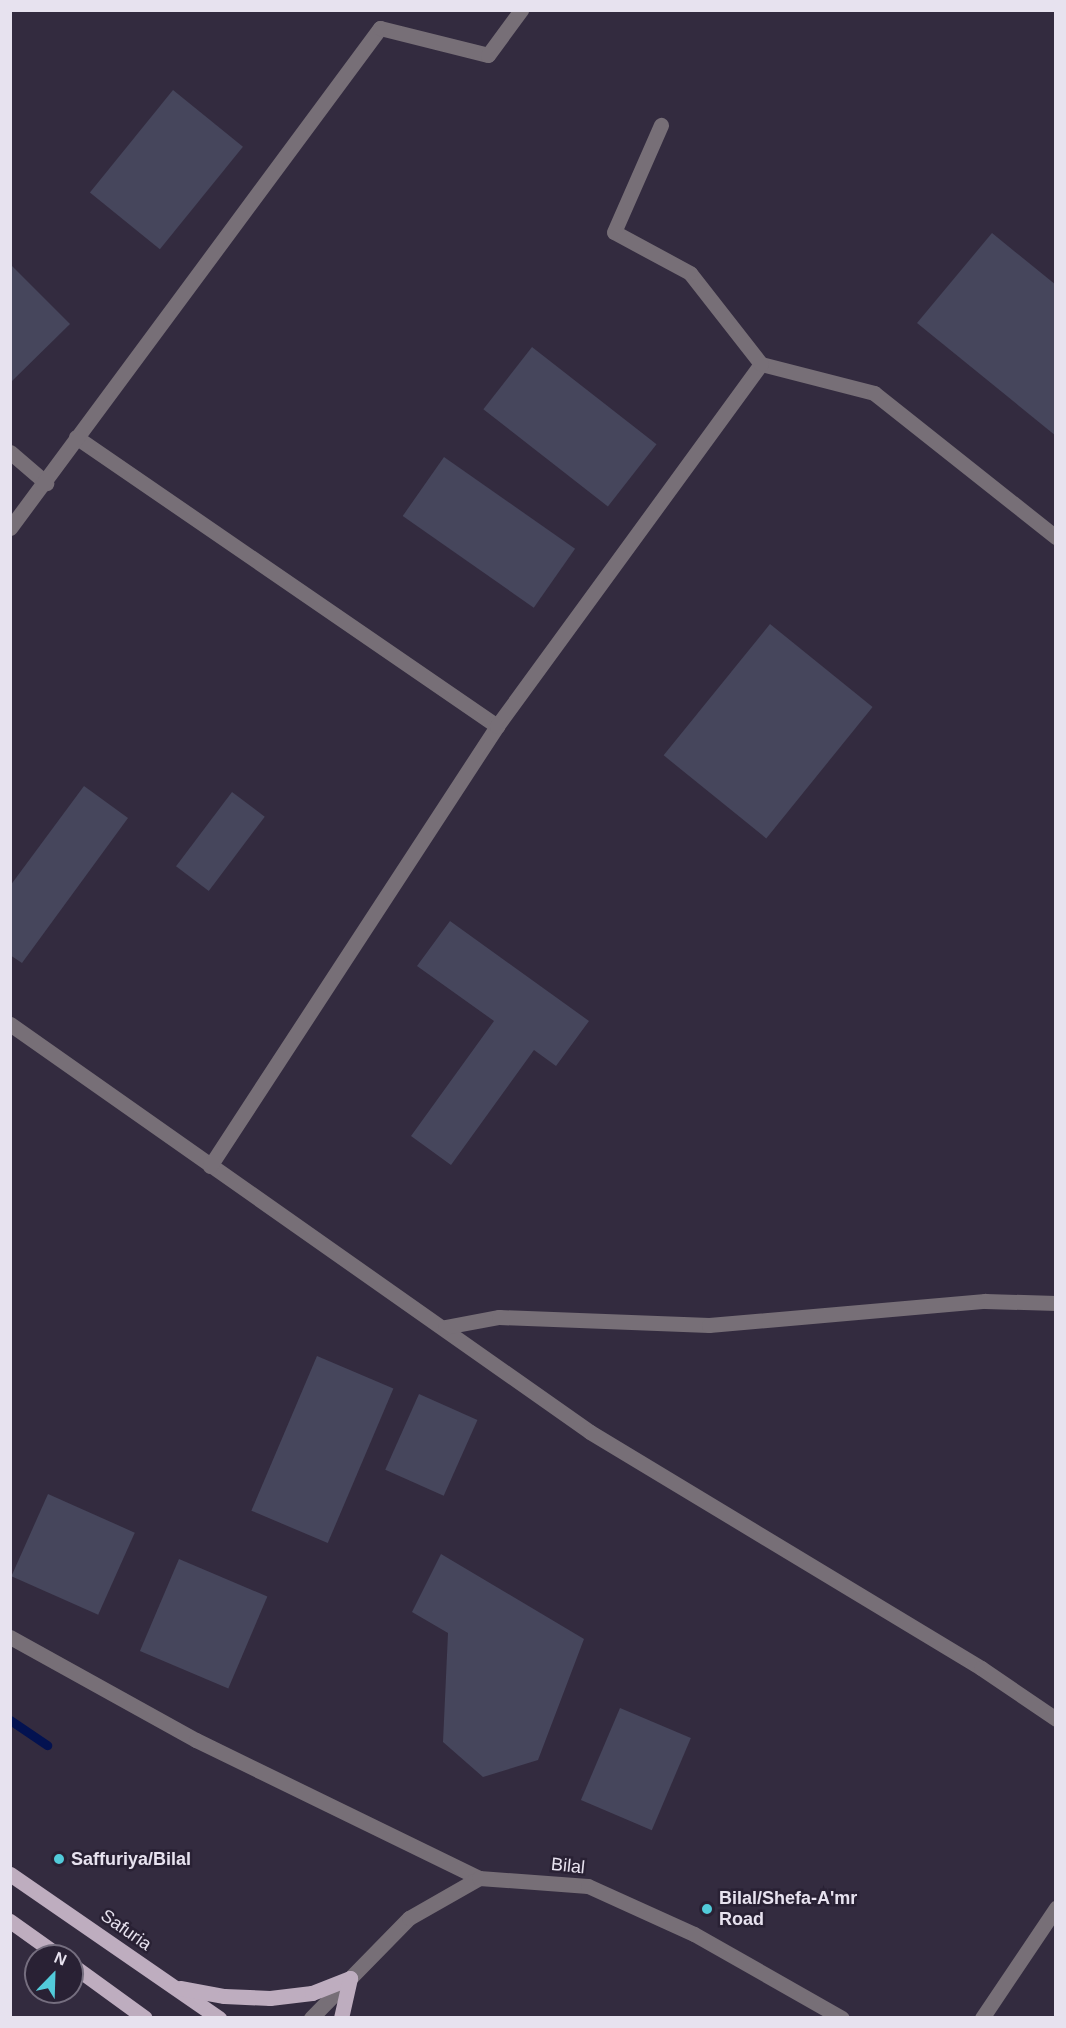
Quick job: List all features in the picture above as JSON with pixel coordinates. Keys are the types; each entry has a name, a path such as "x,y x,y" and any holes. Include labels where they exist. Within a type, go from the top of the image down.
{"main road":[{"name":"Safuria","path":"10,1874 219,2018"},
{"path":"10,1921 42,1944"},
{"path":"84,1974 145,2018"},
{"path":"174,1987 224,1996 270,1998 312,1993 350,1978"},
{"path":"341,2018 350,1978"}],"street":[{"path":"10,528 46,483 76,436 380,28 488,55 521,10"},
{"path":"661,125 614,232 690,273 761,364 874,393 1056,537"},
{"path":"210,1166 497,726 761,364"},
{"path":"76,436 497,726"},
{"path":"10,452 46,483"},
{"path":"10,1024 210,1166 445,1327 591,1432 981,1668 1056,1719"},
{"path":"445,1327 499,1317 709,1325 985,1301 1056,1303"},
{"path":"10,1637 196,1740 479,1878"},
{"path":"310,2018 409,1918 479,1878"},
{"name":"Bilal","path":"479,1878 588,1886 694,1934 842,2018"},
{"path":"982,2018 1056,1908"}],"building":[{"path":"173,90 243,147 160,249 90,193"},
{"path":"992,233 1056,285 1056,436 917,323"},
{"path":"10,264 70,324 10,383"},
{"path":"532,347 657,444 608,507 483,409"},
{"path":"444,457 575,549 534,608 403,516"},
{"path":"770,624 873,707 766,838 664,755"},
{"path":"84,786 128,818 22,963 10,955 10,886"},
{"path":"232,792 265,817 209,891 176,866"},
{"path":"450,921 589,1021 556,1066 534,1050 451,1165 411,1136 494,1021 417,966"},
{"path":"317,1356 393,1388 328,1543 251,1511"},
{"path":"419,1394 477,1420 444,1496 385,1470"},
{"path":"48,1494 135,1533 98,1615 11,1576"},
{"path":"441,1554 584,1639 538,1760 483,1777 443,1742 448,1633 412,1612"},
{"path":"179,1559 267,1597 228,1689 140,1651"},
{"path":"620,1708 691,1738 652,1830 581,1800"}],"waterway":[{"path":"10,1720 47,1745"}],"place":[{"name":"Saffuriya/Bilal","path":"59,1859"},
{"name":"Bilal/Shefa-A'mr Road","path":"707,1909"}]}
